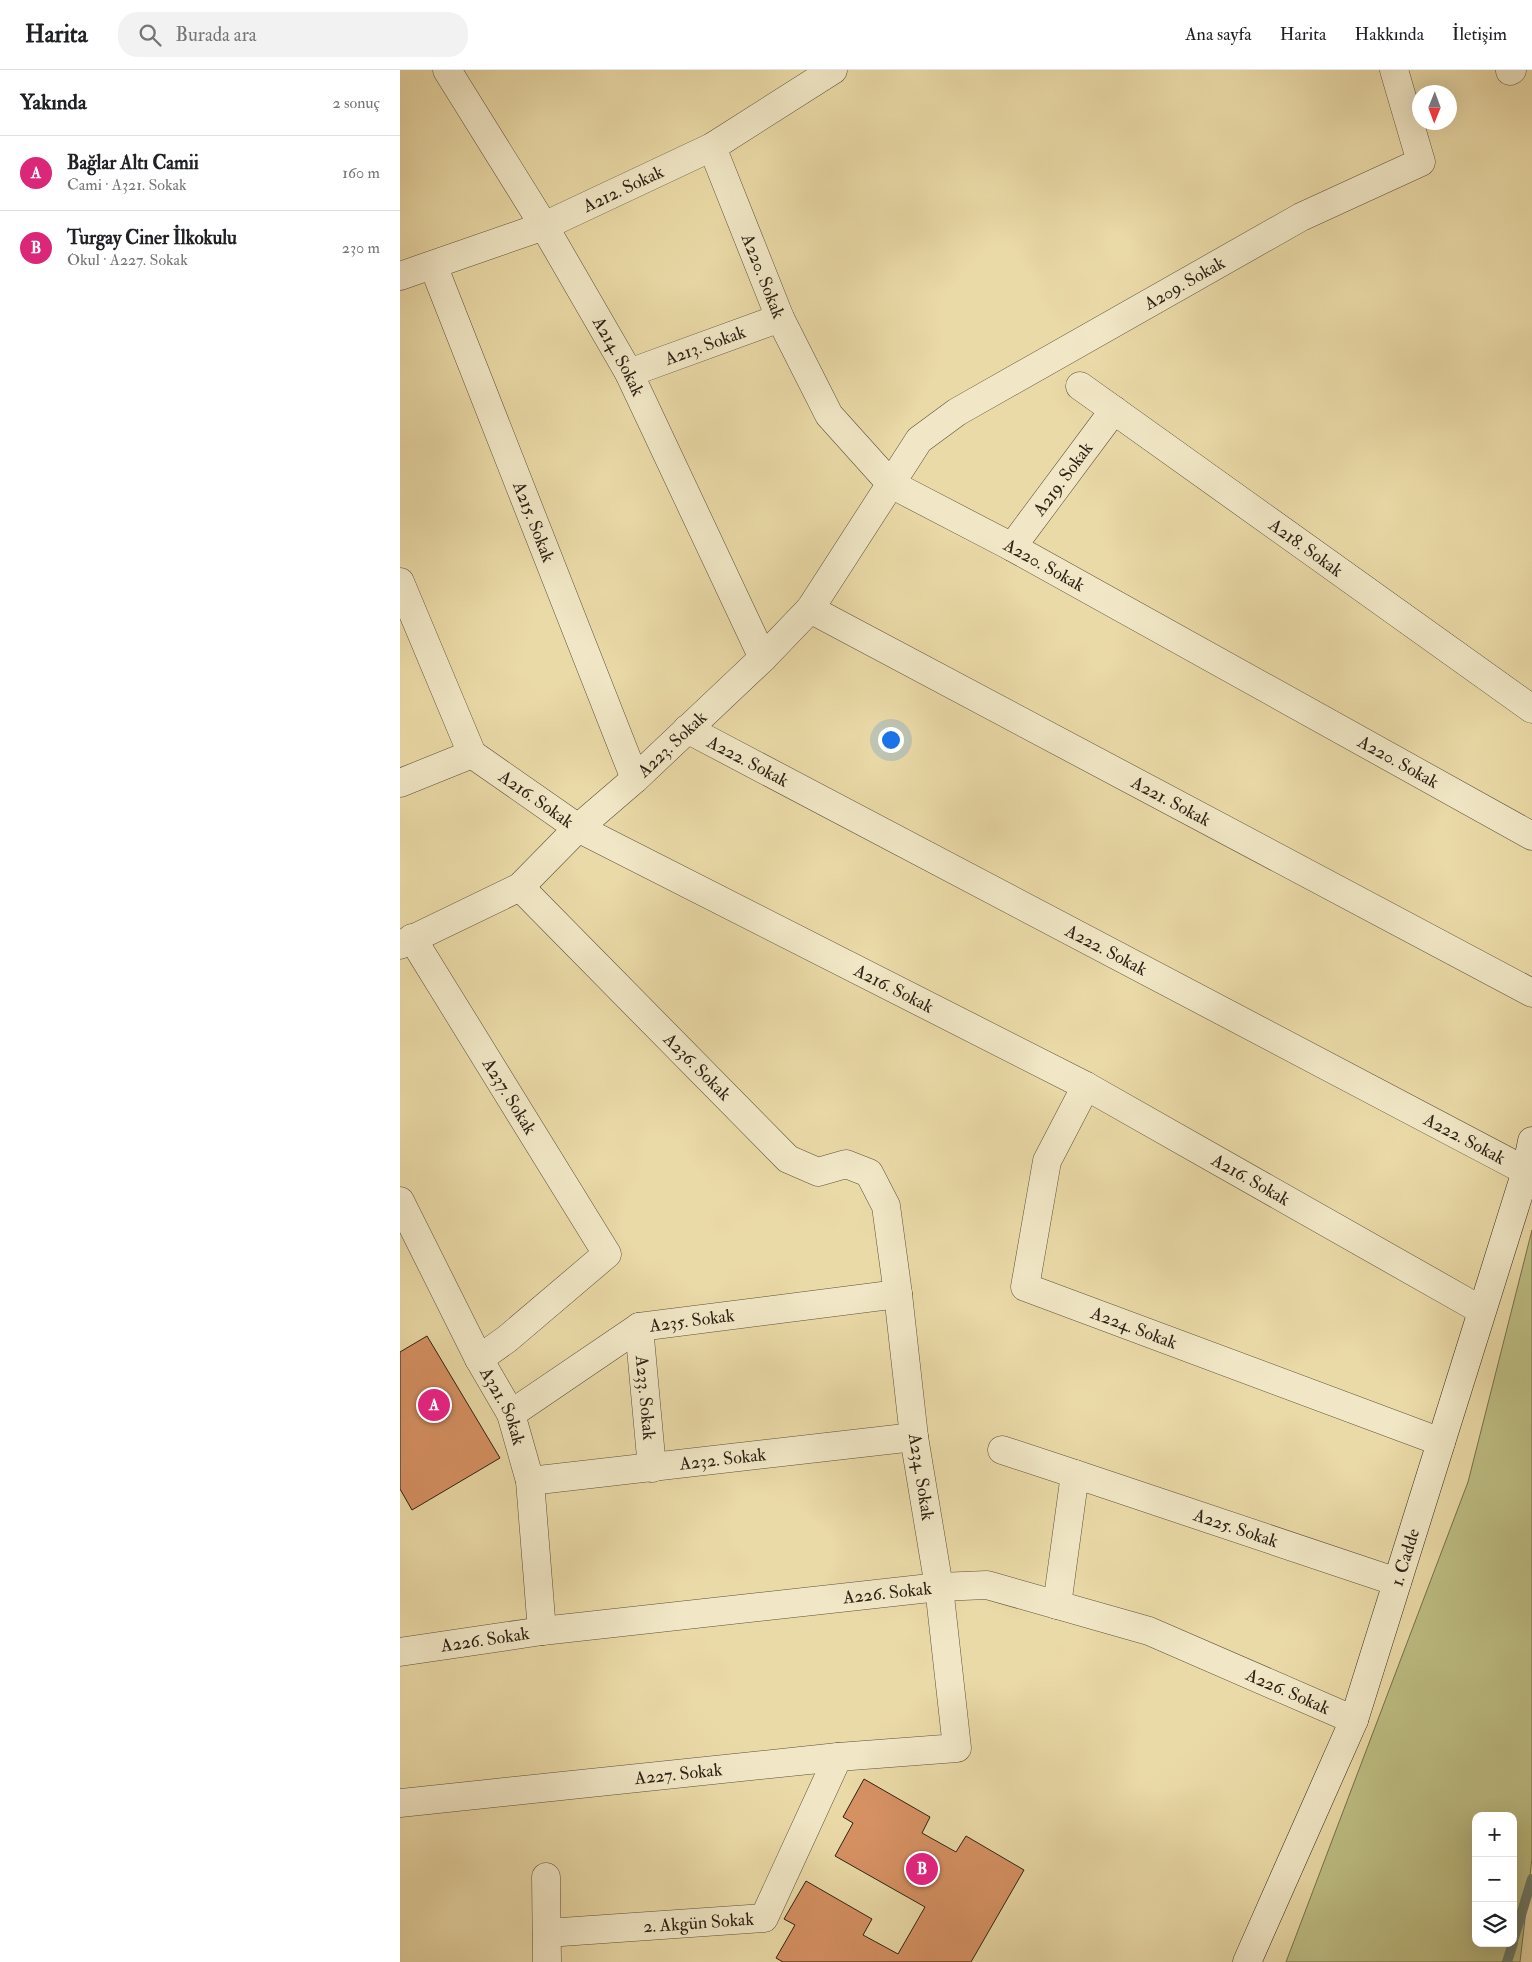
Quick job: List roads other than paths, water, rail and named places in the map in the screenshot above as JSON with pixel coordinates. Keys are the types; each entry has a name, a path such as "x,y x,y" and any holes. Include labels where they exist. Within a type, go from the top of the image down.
{"street":[{"name":"A214. Sokak","path":"448,70 544,226 629,373 763,658"},
{"name":"A212. Sokak","path":"400,276 544,226 712,147 833,70"},
{"name":"A209. Sokak","path":"891,484 919,440 957,412 1301,217 1421,162 1394,70"},
{"name":"A220. Sokak","path":"712,147 780,318 829,415 891,484 1012,548 1532,836"},
{"name":"A215. Sokak","path":"433,265 635,779"},
{"name":"A213. Sokak","path":"629,373 780,318"},
{"name":"A218. Sokak","path":"1080,386 1532,709"},
{"name":"A219. Sokak","path":"1012,548 1114,410"},
{"name":"A223. Sokak","path":"406,942 520,887 578,828 635,779 763,658 810,608 891,484"},
{"path":"400,582 472,754 400,783"},
{"name":"A221. Sokak","path":"810,608 1532,993"},
{"name":"A222. Sokak","path":"687,729 1526,1171"},
{"name":"A216. Sokak","path":"472,754 578,828 1086,1086 1481,1310"},
{"name":"A236. Sokak","path":"520,887 788,1160 818,1172 846,1164 869,1173 886,1206"},
{"name":"A237. Sokak","path":"406,942 607,1254 507,1339 479,1359"},
{"name":"A224. Sokak","path":"1086,1086 1047,1161 1025,1287 1440,1442"},
{"name":"1. Cadde","path":"1247,1962 1354,1720 1526,1171 1532,1141"},
{"name":"A321. Sokak","path":"400,1201 479,1359 511,1414 530,1481 542,1632"},
{"name":"A234. Sokak","path":"886,1206 914,1437 939,1587 957,1748"},
{"name":"A235. Sokak","path":"511,1414 639,1327 898,1294"},
{"name":"A233. Sokak","path":"639,1327 652,1468"},
{"name":"A232. Sokak","path":"530,1481 914,1437"},
{"name":"A225. Sokak","path":"1002,1450 1397,1582"},
{"path":"1057,1605 1075,1474"},
{"name":"A226. Sokak","path":"400,1652 542,1632 939,1587 986,1585 1149,1631 1354,1720"},
{"name":"A227. Sokak","path":"400,1803 838,1757 957,1748"},
{"name":"2. Akgün Sokak","path":"546,1932 764,1918 838,1757"},
{"path":"546,1877 547,1962"}],"waterway":[{"path":"1517,1928 1532,1879"},
{"path":"1507,1962 1512,1947"}],"place":[{"name":"Bağlar Altı Camii","path":"434,1405"},
{"name":"Turgay Ciner İlkokulu","path":"922,1869"}]}
